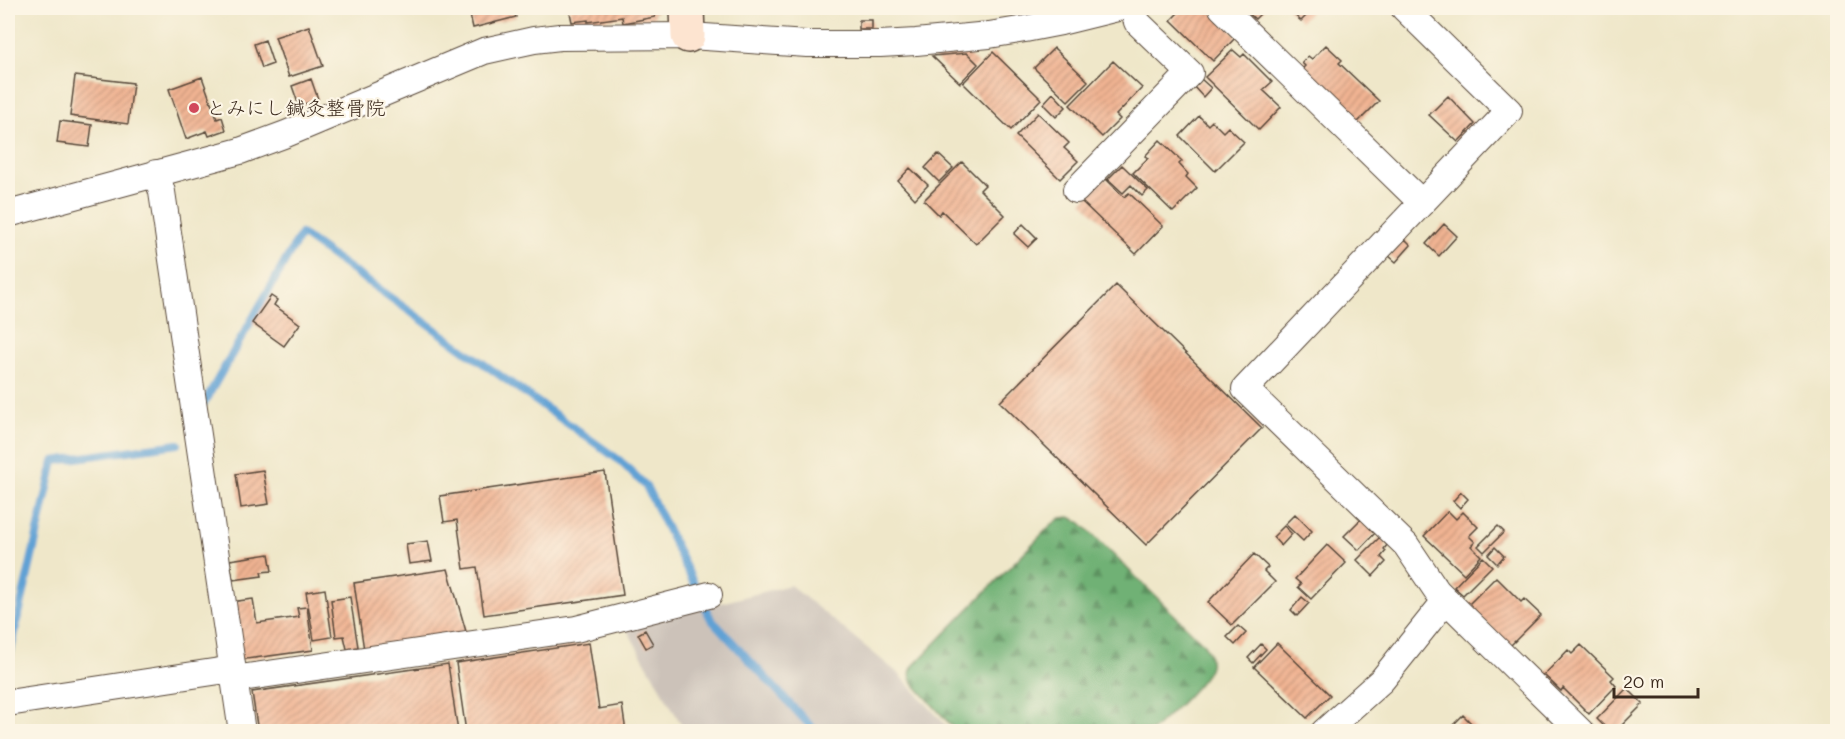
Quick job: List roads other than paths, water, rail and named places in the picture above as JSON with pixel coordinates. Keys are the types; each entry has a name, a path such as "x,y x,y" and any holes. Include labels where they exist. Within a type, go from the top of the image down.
{"street":[{"path":"8,214 263,143 377,97 455,62 509,44 687,22 807,44 916,42 1025,29 1118,8"},
{"path":"1076,190 1190,73 1137,22 1133,8"},
{"path":"1222,8 1422,203"},
{"path":"1404,8 1509,111 1245,389 1406,545 1437,591 1581,732"},
{"path":"156,173 163,203 242,732"},
{"path":"8,703 576,629 709,595"},
{"path":"1324,732 1382,680 1446,600"}],"waterway":[{"path":"204,403 301,234 619,460 646,486 695,586"},
{"path":"8,662 54,461 178,444"},
{"path":"706,609 711,619 816,732"}],"place":[{"name":"とみにし鍼灸整骨院","path":"194,108"}]}
